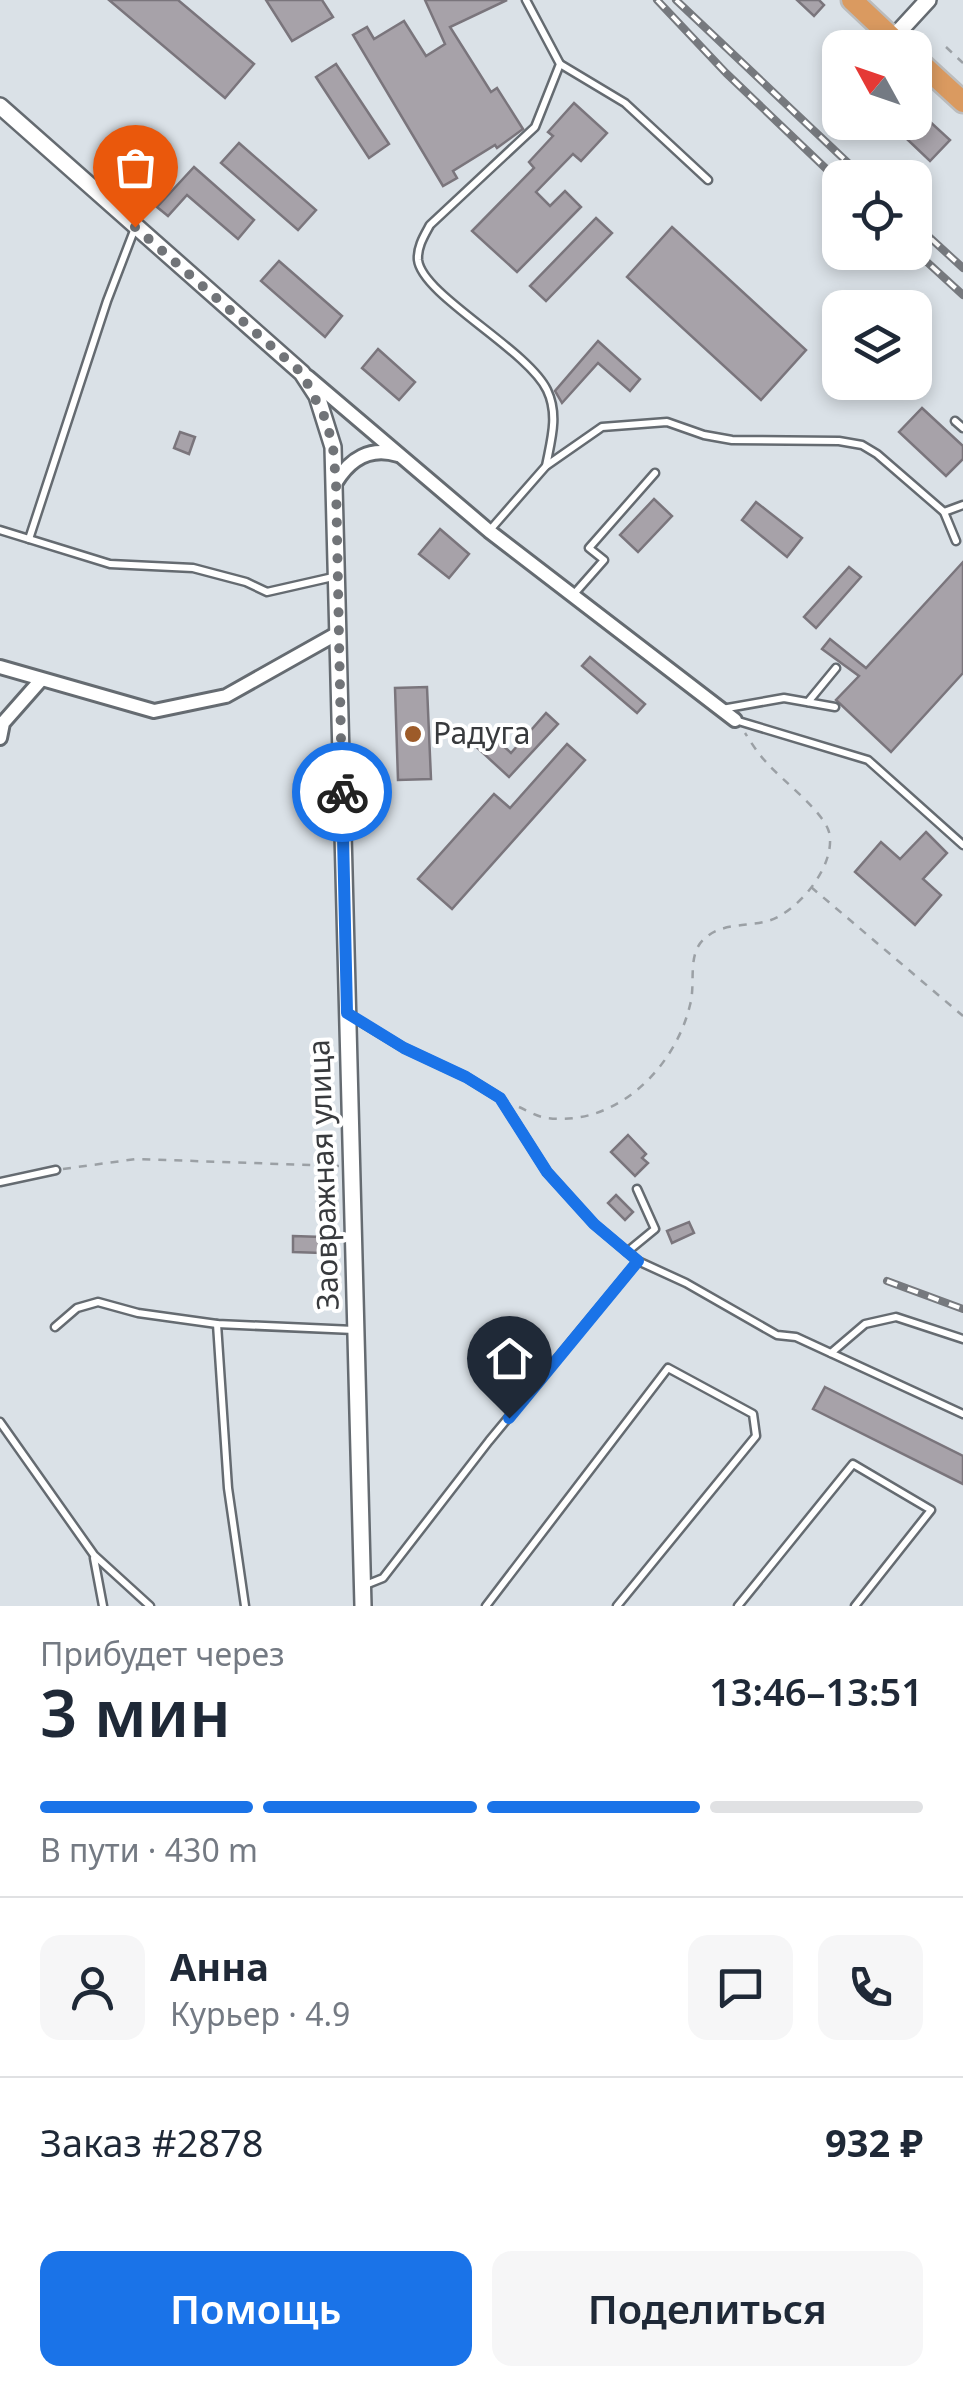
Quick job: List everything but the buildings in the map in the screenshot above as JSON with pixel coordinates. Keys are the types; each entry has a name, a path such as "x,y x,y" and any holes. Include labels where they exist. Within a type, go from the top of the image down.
{"highway":[{"path":"852,0 885,30"},
{"path":"932,74 963,102"}],"street":[{"path":"907,30 928,0"},
{"name":"Заовражная улица","path":"0,106 302,373 326,420 333,447 363,1606"},
{"path":"302,373 490,530 736,720"},
{"path":"336,482 344,468 357,458 372,452 400,455"},
{"path":"0,667 154,711 226,696 338,633"},
{"path":"0,738 4,723 40,681"}],"lane":[{"path":"526,0 560,64 625,103 708,180"},
{"path":"546,466 555,422 546,389 510,348 431,284 418,264 419,246 430,224 535,127 560,64"},
{"path":"28,539 135,227"},
{"path":"955,421 963,428"},
{"path":"490,530 546,466 602,427 667,422 732,440 840,441 862,445 944,512 956,542"},
{"path":"574,595 604,560 589,548 655,473"},
{"path":"944,512 963,505"},
{"path":"0,530 110,564 193,568 246,582 267,592 336,576"},
{"path":"808,702 836,668"},
{"path":"721,709 784,698 835,708"},
{"path":"736,720 868,760 963,844"},
{"path":"347,1013 500,1098 547,1172 594,1224 638,1261 686,1283 776,1336 796,1337 963,1414"},
{"path":"0,1182 56,1170"},
{"path":"626,1252 654,1229 637,1189"},
{"path":"363,1586 383,1578 638,1261"},
{"path":"54,1326 77,1308 98,1302 138,1313 217,1324 356,1330"},
{"path":"831,1353 865,1324 896,1317 963,1339"},
{"path":"217,1324 228,1488 244,1606"},
{"path":"486,1606 668,1368 753,1414 756,1436 617,1606"},
{"path":"0,1422 94,1555 150,1606"},
{"path":"738,1606 853,1464 930,1510 855,1606"},
{"path":"94,1555 103,1606"}],"path":[{"path":"946,47 963,63"},
{"path":"500,1098 544,1118 574,1118 617,1105 658,1072 674,1045 690,1006 692,958 701,941 715,931 766,922 782,915 810,886 827,860 829,832 818,815 766,761 736,720"},
{"path":"810,886 963,1016"},
{"path":"56,1170 136,1159 351,1166"}],"railway":[{"path":"657,0 822,165"},
{"path":"676,0 845,160"},
{"path":"932,240 963,268"},
{"path":"932,267 963,295"},
{"path":"887,1281 963,1309"}],"way so far":[{"path":"135,227 302,373 326,420 336,482 342,792"}],"place":[{"name":"Радуга","path":"413,734"}],"route":[{"path":"342,792 347,1013 500,1098 547,1172 594,1224 638,1261 509,1418"}]}
